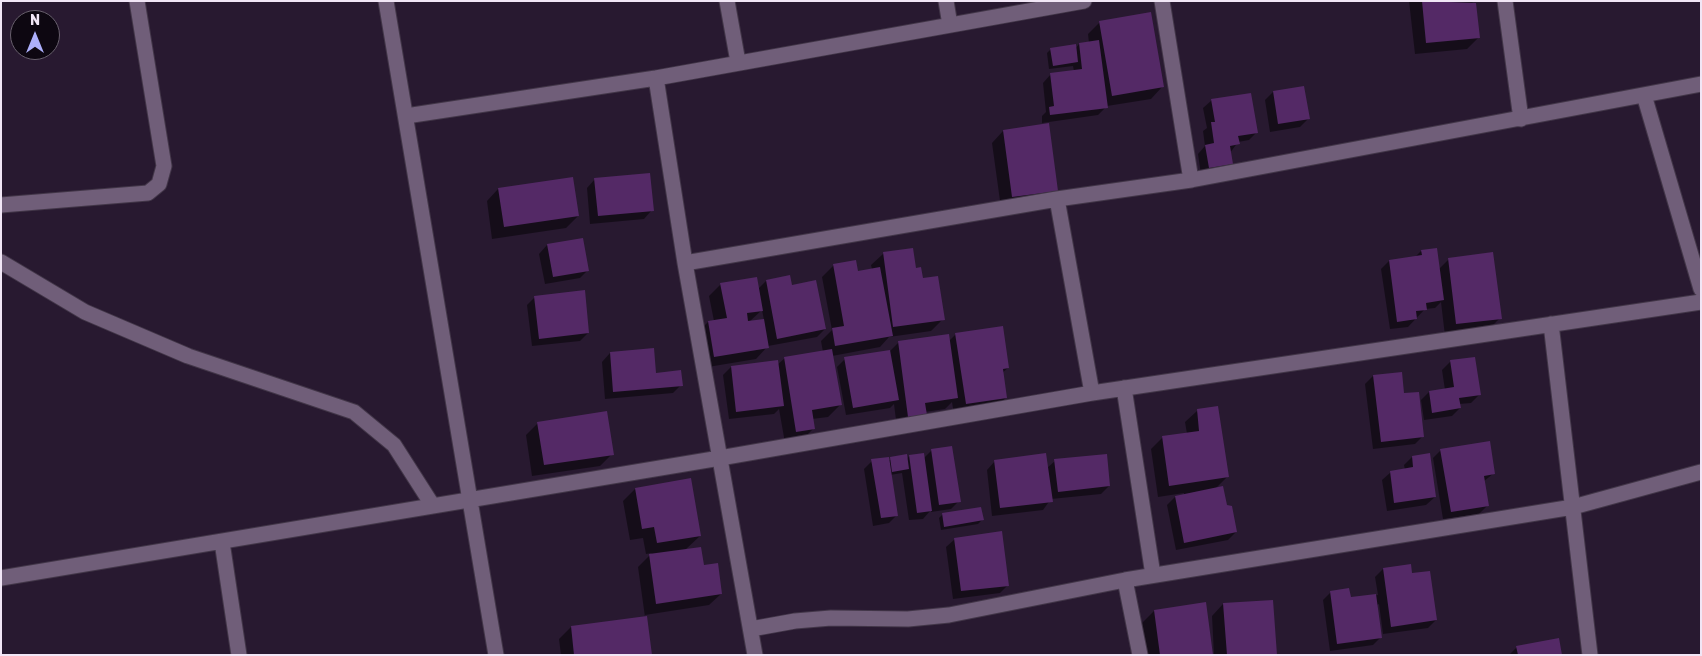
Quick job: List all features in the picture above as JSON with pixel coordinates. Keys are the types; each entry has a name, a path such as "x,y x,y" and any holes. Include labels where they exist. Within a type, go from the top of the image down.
{"street":[{"path":"1,205 148,193 159,184 164,166 137,1"},
{"path":"386,1 468,500 496,655"},
{"path":"727,1 738,62"},
{"path":"946,1 950,25"},
{"path":"406,116 656,78 1084,1"},
{"path":"1162,1 1191,180"},
{"path":"1505,1 1521,119"},
{"path":"656,78 685,263 755,655"},
{"path":"685,263 1058,199 1191,180 1701,84"},
{"path":"1644,95 1701,289"},
{"path":"1058,199 1092,393"},
{"path":"1,262 84,312 188,356 354,412 394,445 433,506"},
{"path":"1,578 720,458 1092,393 1701,302"},
{"path":"1551,324 1590,655"},
{"path":"1124,388 1153,575"},
{"path":"751,629 795,621 831,618 908,619 949,615 1153,575 1573,507 1701,472"},
{"path":"222,542 239,655"},
{"path":"1125,580 1140,655"}],"building":[{"path":"1422,1 1476,3 1480,38 1426,43"},
{"path":"1151,12 1164,87 1112,96 1099,21"},
{"path":"1099,40 1108,108 1050,115 1049,107 1054,106 1050,73 1082,69 1079,43"},
{"path":"1076,44 1078,62 1053,66 1050,48"},
{"path":"1304,86 1310,119 1278,124 1273,91"},
{"path":"1251,93 1258,133 1238,136 1240,144 1230,146 1233,164 1209,168 1205,145 1214,143 1211,122 1215,122 1211,99"},
{"path":"1049,123 1058,191 1012,197 1003,130"},
{"path":"650,173 654,211 598,216 594,178"},
{"path":"573,177 579,216 504,227 498,188"},
{"path":"583,238 589,271 553,277 547,244"},
{"path":"913,248 916,268 921,267 923,278 938,276 945,320 893,327 883,252"},
{"path":"1437,248 1444,300 1426,303 1427,310 1416,311 1417,319 1397,322 1389,260 1422,255 1421,250"},
{"path":"1493,252 1502,319 1456,324 1448,258"},
{"path":"856,260 858,271 880,267 893,336 835,346 832,328 844,326 833,264"},
{"path":"790,275 792,285 816,280 826,329 777,339 766,280"},
{"path":"757,277 763,311 747,313 748,321 764,319 769,348 714,357 708,321 727,318 720,283"},
{"path":"585,290 589,333 539,339 534,296"},
{"path":"1003,326 1009,368 1003,369 1007,398 966,404 955,333"},
{"path":"949,334 958,398 925,403 927,415 908,417 898,341"},
{"path":"654,348 656,373 681,370 683,386 613,392 610,352"},
{"path":"832,349 842,405 812,410 815,429 796,432 784,357"},
{"path":"890,350 899,400 853,408 844,357"},
{"path":"1475,357 1481,395 1459,398 1461,408 1432,413 1429,391 1454,387 1450,360"},
{"path":"778,360 784,406 736,412 731,366"},
{"path":"1402,372 1404,393 1419,392 1424,437 1381,442 1373,375"},
{"path":"1218,406 1229,477 1169,486 1162,436 1199,431 1197,409"},
{"path":"607,411 614,455 544,465 537,422"},
{"path":"1490,441 1495,474 1484,476 1489,506 1451,512 1440,449"},
{"path":"952,446 961,502 939,505 931,449"},
{"path":"924,453 932,511 917,513 909,455"},
{"path":"1046,453 1053,502 1000,508 994,460"},
{"path":"1430,453 1436,497 1394,503 1390,471 1413,467 1412,456"},
{"path":"907,454 909,469 892,472 890,457"},
{"path":"1107,454 1110,486 1058,492 1054,459"},
{"path":"889,457 898,516 881,518 871,459"},
{"path":"691,478 701,536 657,543 654,527 642,529 635,488"},
{"path":"1223,486 1227,505 1232,506 1237,532 1184,543 1175,496"},
{"path":"981,507 984,520 944,527 942,513"},
{"path":"1002,531 1009,586 961,591 954,538"},
{"path":"701,547 704,565 718,563 722,594 656,604 649,554"},
{"path":"1411,564 1412,573 1430,571 1437,620 1391,627 1383,568"},
{"path":"1349,588 1351,597 1376,594 1382,638 1337,644 1330,591"},
{"path":"1273,600 1277,655 1227,655 1223,603"},
{"path":"1206,602 1213,655 1160,655 1154,610"},
{"path":"647,616 652,655 574,655 571,626"},
{"path":"1559,638 1562,655 1518,655 1516,646"}]}
